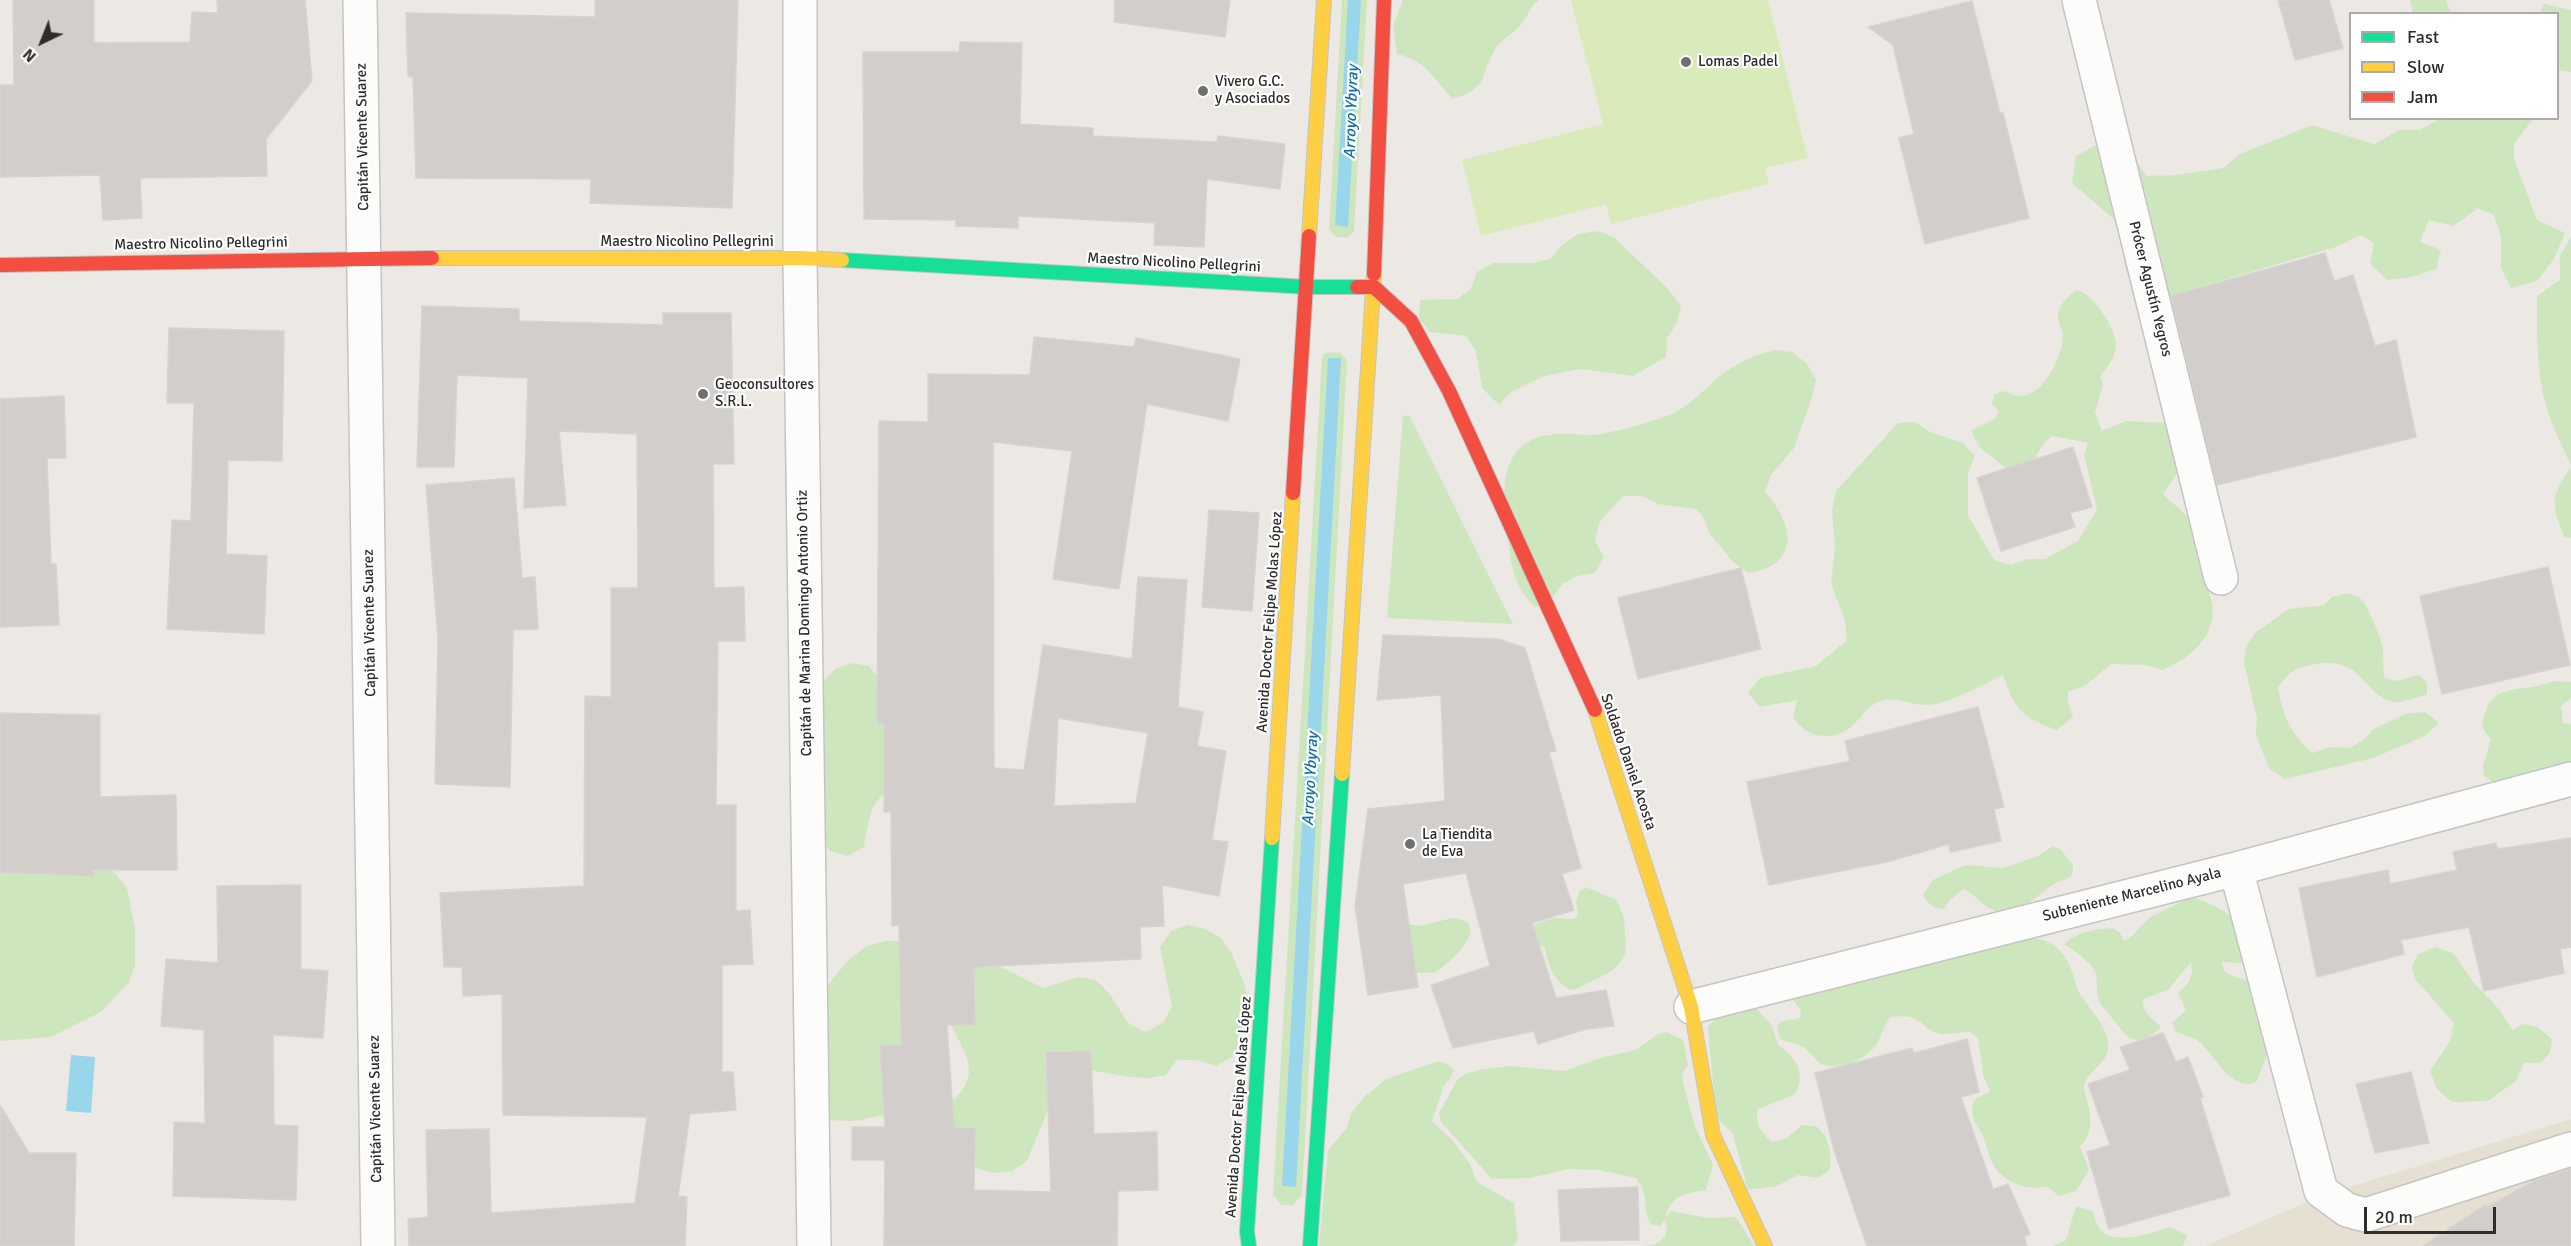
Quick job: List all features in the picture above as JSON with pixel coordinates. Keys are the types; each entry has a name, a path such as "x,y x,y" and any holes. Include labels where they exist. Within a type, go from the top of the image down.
{"main road":[{"name":"Avenida Doctor Felipe Molas López","path":"1249,1246 1247,1232 1308,287 1324,0"},
{"path":"1310,1246 1374,287 1384,0"},
{"name":"Maestro Nicolino Pellegrini","path":"0,265 365,258 800,258 1308,287 1374,287"},
{"name":"Soldado Daniel Acosta","path":"1374,287 1411,321 1449,391 1575,670 1594,706 1691,1007 1713,1135 1765,1246"}],"street":[{"name":"Capitán Vicente Suarez","path":"360,0 378,1246"},
{"name":"Capitán de Marina Domingo Antonio Ortiz","path":"800,0 800,258 814,1246"},
{"name":"Prócer Agustín Yegros","path":"2079,0 2221,578"},
{"name":"Subteniente Marcelino Ayala","path":"1691,1007 2236,869 2571,778"},
{"path":"2236,869 2321,1191 2347,1210 2366,1215 2571,1149"}],"shaded area":[{"path":"2571,1119 2571,1246 2205,1246 2323,1195"}],"green space":[{"path":"1342,0 1367,0 1354,232 1347,238 1336,237 1329,229"},
{"path":"1403,0 1539,0 1520,26 1496,48 1479,85 1453,99 1423,66 1397,54 1393,26"},
{"name":"Lomas Padel","path":"1571,0 1768,0 1808,158 1765,168 1769,184 1611,224 1606,204 1481,236 1462,160 1603,124"},
{"path":"2410,0 2446,0 2451,12 2413,12"},
{"path":"2544,4 2571,10 2571,72 2559,70 2559,12 2540,12"},
{"path":"2438,120 2532,120 2514,144 2514,159 2537,220 2565,233 2554,259 2537,281 2511,288 2501,268 2501,237 2494,215 2478,208 2453,226 2429,220 2420,242 2441,250 2436,269 2412,277 2387,280 2370,264 2374,243 2361,235 2339,246 2166,297 2127,275 2117,222 2072,183 2076,156 2096,145 2122,138 2146,176 2177,175 2223,168 2240,154 2312,125 2374,144 2399,130 2420,130"},
{"path":"1598,231 1615,238 1669,290 1681,306 1677,323 1667,338 1666,357 1633,376 1580,369 1544,376 1511,392 1499,405 1482,388 1476,351 1466,336 1430,332 1419,319 1420,300 1458,299 1471,288 1477,272 1493,263 1533,263 1550,259 1562,245 1578,234"},
{"path":"2571,236 2571,466 2551,422 2540,379 2537,296 2560,280 2560,256"},
{"path":"2078,290 2092,300 2106,317 2116,344 2113,359 2100,377 2103,385 2095,412 2102,431 2126,421 2165,423 2179,448 2182,466 2163,494 2188,518 2199,535 2201,567 2211,598 2213,614 2211,625 2200,644 2183,659 2163,670 2145,665 2111,664 2086,685 2068,692 2068,702 2073,717 2057,730 2035,721 2021,711 2003,675 1960,696 1935,704 1922,705 1885,700 1870,707 1847,730 1828,736 1808,732 1793,718 1797,700 1760,707 1748,693 1760,678 1816,666 1847,640 1845,620 1831,584 1835,547 1832,510 1836,491 1898,423 1915,422 1930,432 1963,443 1975,456 1968,473 1968,515 1994,560 2011,565 2027,559 2045,559 2078,541 2097,510 2084,454 2088,443 2053,436 2040,449 2033,465 2007,469 1979,447 1971,430 1995,419 1999,411 1992,404 1994,395 2002,391 2018,396 2028,395 2036,390 2050,374 2062,345 2059,310 2065,300"},
{"path":"1775,350 1793,352 1807,364 1816,380 1794,448 1771,475 1765,492 1775,504 1786,529 1785,552 1778,561 1766,568 1749,573 1733,562 1710,534 1702,515 1695,509 1658,504 1641,496 1623,496 1599,523 1595,541 1604,557 1595,573 1577,576 1561,585 1552,600 1535,607 1520,588 1516,578 1506,523 1504,492 1506,477 1516,453 1539,437 1556,434 1600,434 1667,416 1691,402 1731,368 1749,358"},
{"path":"1341,353 1347,361 1302,1195 1292,1206 1281,1205 1273,1195 1322,359 1324,354"},
{"path":"1409,415 1513,624 1387,618 1403,416"},
{"path":"2571,467 2571,538 2565,538 2557,517 2555,501 2559,486"},
{"path":"2342,594 2360,598 2371,615 2382,645 2385,678 2397,681 2418,675 2427,682 2427,695 2395,702 2384,699 2353,670 2342,665 2329,663 2300,668 2288,675 2278,688 2285,716 2299,740 2313,753 2331,747 2350,748 2365,739 2372,730 2405,714 2425,712 2439,723 2425,736 2373,758 2285,779 2269,768 2256,735 2257,718 2244,663 2246,646 2256,632 2289,609 2324,605 2332,597"},
{"path":"852,663 869,666 891,694 910,775 887,791 875,804 869,820 864,847 847,856 830,851 817,835 811,762 824,721 822,683 835,669"},
{"path":"2557,681 2571,682 2571,698 2561,706 2563,723 2571,724 2571,787 2492,781 2484,776 2483,766 2491,739 2482,724 2491,701 2507,691"},
{"path":"2053,846 2061,850 2073,865 2072,874 2019,908 2002,912 1993,910 1963,889 1949,901 1944,909 1932,905 1923,895 1933,880 1958,868 1967,865 2003,868 2038,856"},
{"path":"0,850 105,861 127,888 135,929 135,965 129,982 101,1012 51,1037 0,1041"},
{"path":"1586,887 1617,900 1624,918 1626,952 1610,972 1578,989 1570,990 1553,972 1545,948 1537,945 1522,929 1553,918 1574,919 1578,915 1576,901 1579,892"},
{"path":"2192,897 2229,915 2243,932 2247,957 2241,963 2222,962 2224,971 2232,976 2248,980 2257,1010 2256,1020 2267,1034 2268,1050 2256,1082 2247,1084 2232,1078 2201,1043 2175,1031 2172,1023 2186,1010 2178,993 2190,980 2191,962 2168,990 2143,999 2146,1012 2161,1027 2138,1040 2123,1032 2103,1008 2097,994 2097,979 2092,967 2064,944 2080,934 2113,928 2120,933 2124,941 2131,937 2150,917"},
{"path":"1452,918 1465,921 1470,927 1466,943 1450,961 1434,973 1411,973 1407,924 1421,926"},
{"path":"1188,925 1206,929 1221,938 1232,954 1245,986 1248,1005 1241,1041 1232,1057 1216,1066 1197,1060 1177,1060 1166,1075 1150,1078 1076,1068 1048,1110 1027,1161 1012,1171 993,1173 976,1168 947,1143 894,1113 855,1121 816,1120 824,990 849,959 867,946 886,941 903,941 947,1105 965,1086 969,1068 963,1048 951,1025 956,1008 950,989 981,957 1043,988 1078,977 1096,980 1109,993 1129,1024 1145,1032 1163,1023 1172,1007 1160,947 1171,931"},
{"path":"2032,938 2056,947 2066,958 2077,988 2108,1040 2107,1054 2088,1077 2084,1087 2090,1113 2090,1125 2087,1136 2080,1147 2089,1170 2076,1191 2059,1196 2046,1186 2026,1187 2012,1182 1996,1169 1972,1114 1974,1100 1990,1091 1983,1075 1978,1038 1970,1032 1941,1034 1929,1029 1916,1019 1902,1016 1891,1017 1876,1045 1865,1055 1852,1063 1829,1066 1816,1060 1804,1048 1784,1041 1778,1032 1777,1025 1783,1021 1800,1018 1801,1011 1791,997"},
{"path":"2435,947 2453,953 2474,983 2498,1008 2513,1031 2522,1024 2537,1027 2552,1039 2550,1053 2540,1063 2524,1063 2516,1081 2488,1101 2451,1102 2437,1089 2430,1071 2450,1041 2454,1023 2415,979 2412,967 2418,954"},
{"path":"1754,1005 1772,1026 1778,1045 1794,1060 1800,1073 1800,1080 1794,1095 1758,1109 1757,1119 1760,1128 1774,1142 1787,1138 1802,1125 1816,1126 1827,1141 1831,1158 1829,1171 1817,1178 1798,1175 1777,1186 1748,1190 1733,1134 1716,1117 1708,1027 1721,1012"},
{"path":"1667,1032 1683,1040 1688,1065 1682,1073 1683,1083 1695,1126 1713,1165 1706,1190 1675,1199 1666,1217 1671,1211 1708,1218 1736,1217 1754,1246 1643,1246 1663,1239 1667,1226 1665,1220 1660,1226 1651,1224 1645,1196 1636,1178 1599,1170 1569,1169 1530,1178 1492,1179 1441,1122 1439,1113 1457,1080 1465,1074 1483,1069 1511,1066 1565,1071 1600,1058 1636,1050 1658,1034"},
{"path":"1438,1061 1454,1070 1444,1085 1432,1121 1453,1141 1470,1164 1477,1182 1514,1203 1518,1239 1513,1246 1319,1246 1328,1150 1346,1129 1352,1112 1364,1097 1386,1079"},
{"path":"2076,1206 2093,1212 2097,1224 2108,1235 2134,1237 2170,1227 2187,1235 2183,1246 2053,1246 2066,1240"}],"water":[{"name":"Arroyo Ybyray","path":"1348,0 1361,0 1348,227 1335,225"},
{"name":"Arroyo Ybyray","path":"1328,358 1341,358 1296,1187 1282,1186"},
{"path":"71,1055 95,1057 91,1113 66,1111"}],"building":[{"path":"13,0 94,0 94,43 190,42 192,12 218,13 217,0 305,0 312,81 266,139 267,176 140,178 142,218 103,220 100,175 0,177 0,85 14,85"},
{"path":"595,0 738,0 732,208 590,203 591,179 416,178 413,77 408,77 406,13 595,17"},
{"path":"1115,0 1230,0 1225,37 1114,22"},
{"path":"2278,0 2329,0 2343,48 2295,60"},
{"path":"1972,1 2029,218 1925,244 1899,138 1914,134 1893,45 1868,27"},
{"path":"960,42 1022,43 1020,124 1093,128 1093,136 1217,142 1218,136 1285,144 1280,189 1207,179 1204,247 1154,245 1155,223 1018,216 1018,228 956,226 956,220 864,219 863,52 959,52"},
{"path":"2325,253 2334,281 2353,275 2375,346 2396,340 2416,437 2217,485 2171,296"},
{"path":"422,306 519,309 519,321 663,325 663,313 731,313 734,464 713,464 714,588 744,587 745,641 718,641 716,805 736,805 736,911 750,910 753,964 722,965 722,1072 733,1072 736,1110 690,1114 678,1196 687,1197 685,1246 409,1246 408,1219 428,1217 426,1130 489,1129 491,1213 635,1203 647,1117 503,1115 502,994 463,996 462,967 444,967 440,893 584,886 585,696 611,697 611,588 638,588 637,434 559,431 566,505 524,508 528,378 457,375 454,467 417,467"},
{"path":"169,328 284,331 282,461 228,460 226,554 267,556 264,634 167,629 172,520 191,521 194,403 167,403"},
{"path":"1034,337 1134,347 1136,338 1240,359 1228,421 1147,404 1119,589 1053,579 1072,451 993,442 994,768 1024,770 1043,645 1132,659 1138,577 1187,580 1178,707 1203,712 1197,746 1226,751 1212,840 1228,842 1219,896 1162,885 1164,926 1140,927 1141,959 974,967 975,1025 947,1025 954,1128 975,1128 974,1190 1051,1192 1046,1052 1091,1051 1094,1134 1157,1132 1158,1190 1118,1191 1117,1246 884,1246 885,1160 852,1160 852,1127 885,1127 880,1046 901,1045 899,925 892,926 891,812 884,812 884,724 877,724 879,421 928,422 928,374 1030,375","holes":["1058,718 1148,733 1136,803 1054,806"]},
{"path":"64,396 66,458 47,458 51,564 56,564 59,625 0,627 0,399"},
{"path":"2073,447 2092,507 2070,513 2075,527 2001,551 1977,478"},
{"path":"514,478 522,578 535,577 538,629 513,630 510,787 435,784 438,640 426,485"},
{"path":"1209,510 1259,513 1252,611 1202,607"},
{"path":"2548,567 2570,665 2442,694 2420,596"},
{"path":"1741,568 1761,649 1638,679 1618,598"},
{"path":"1383,635 1498,639 1525,648 1556,751 1549,752 1581,868 1562,874 1574,910 1532,923 1556,998 1606,990 1614,1026 1586,1029 1538,1044 1534,1031 1453,1048 1431,985 1490,966 1466,873 1403,884 1418,987 1368,995 1355,906 1368,809 1445,801 1441,695 1377,700"},
{"path":"1978,707 2004,807 1994,809 2001,841 1950,852 1949,844 1887,862 1769,885 1747,782 1850,761 1845,741"},
{"path":"0,713 100,715 100,797 176,795 177,870 93,870 93,876 0,872"},
{"path":"2571,838 2571,947 2560,949 2564,973 2484,991 2469,927 2401,940 2404,954 2317,977 2299,888 2388,870 2390,884 2457,870 2453,852 2496,843 2498,849"},
{"path":"301,885 301,969 328,971 323,1038 273,1035 274,1125 298,1126 296,1200 173,1196 174,1122 205,1123 204,1030 161,1026 166,959 218,963 217,886"},
{"path":"2163,1033 2176,1062 2188,1057 2203,1097 2200,1098 2230,1195 2109,1229 2087,1152 2110,1145 2088,1084 2130,1070 2120,1047"},
{"path":"1967,1039 1979,1092 1961,1097 1993,1189 2008,1184 2030,1234 2024,1236 2027,1246 1867,1246 1834,1150 1815,1073 1912,1048 1914,1053"},
{"path":"2411,1072 2429,1143 2375,1153 2356,1084"},
{"path":"0,1105 29,1153 76,1153 74,1246 0,1246"},
{"path":"2571,1169 2571,1246 2423,1246 2485,1205 2487,1207 2534,1181"},
{"path":"1638,1187 1639,1240 1561,1241 1558,1190"}],"traffic: fast":[{"path":"842,260 1308,287 1357,287"},
{"path":"1310,1246 1342,774"},
{"path":"1249,1246 1247,1232 1272,838"}],"traffic: slow":[{"path":"1309,236 1324,0"},
{"path":"432,258 842,260"},
{"path":"1342,774 1374,274"},
{"path":"1272,838 1293,493"},
{"path":"1595,710 1691,1007 1713,1135 1765,1246"}],"traffic: jam":[{"path":"1374,274 1384,0"},
{"path":"1293,493 1309,236"},
{"path":"0,265 432,258"},
{"path":"1357,287 1374,287 1411,321 1449,391 1595,710"}],"place":[{"name":"Lomas Padel","path":"1686,62"},
{"name":"Vivero G.C. y Asociados","path":"1203,91"},
{"name":"Geoconsultores S.R.L.","path":"703,394"},
{"name":"La Tiendita de Eva","path":"1410,844"}]}
